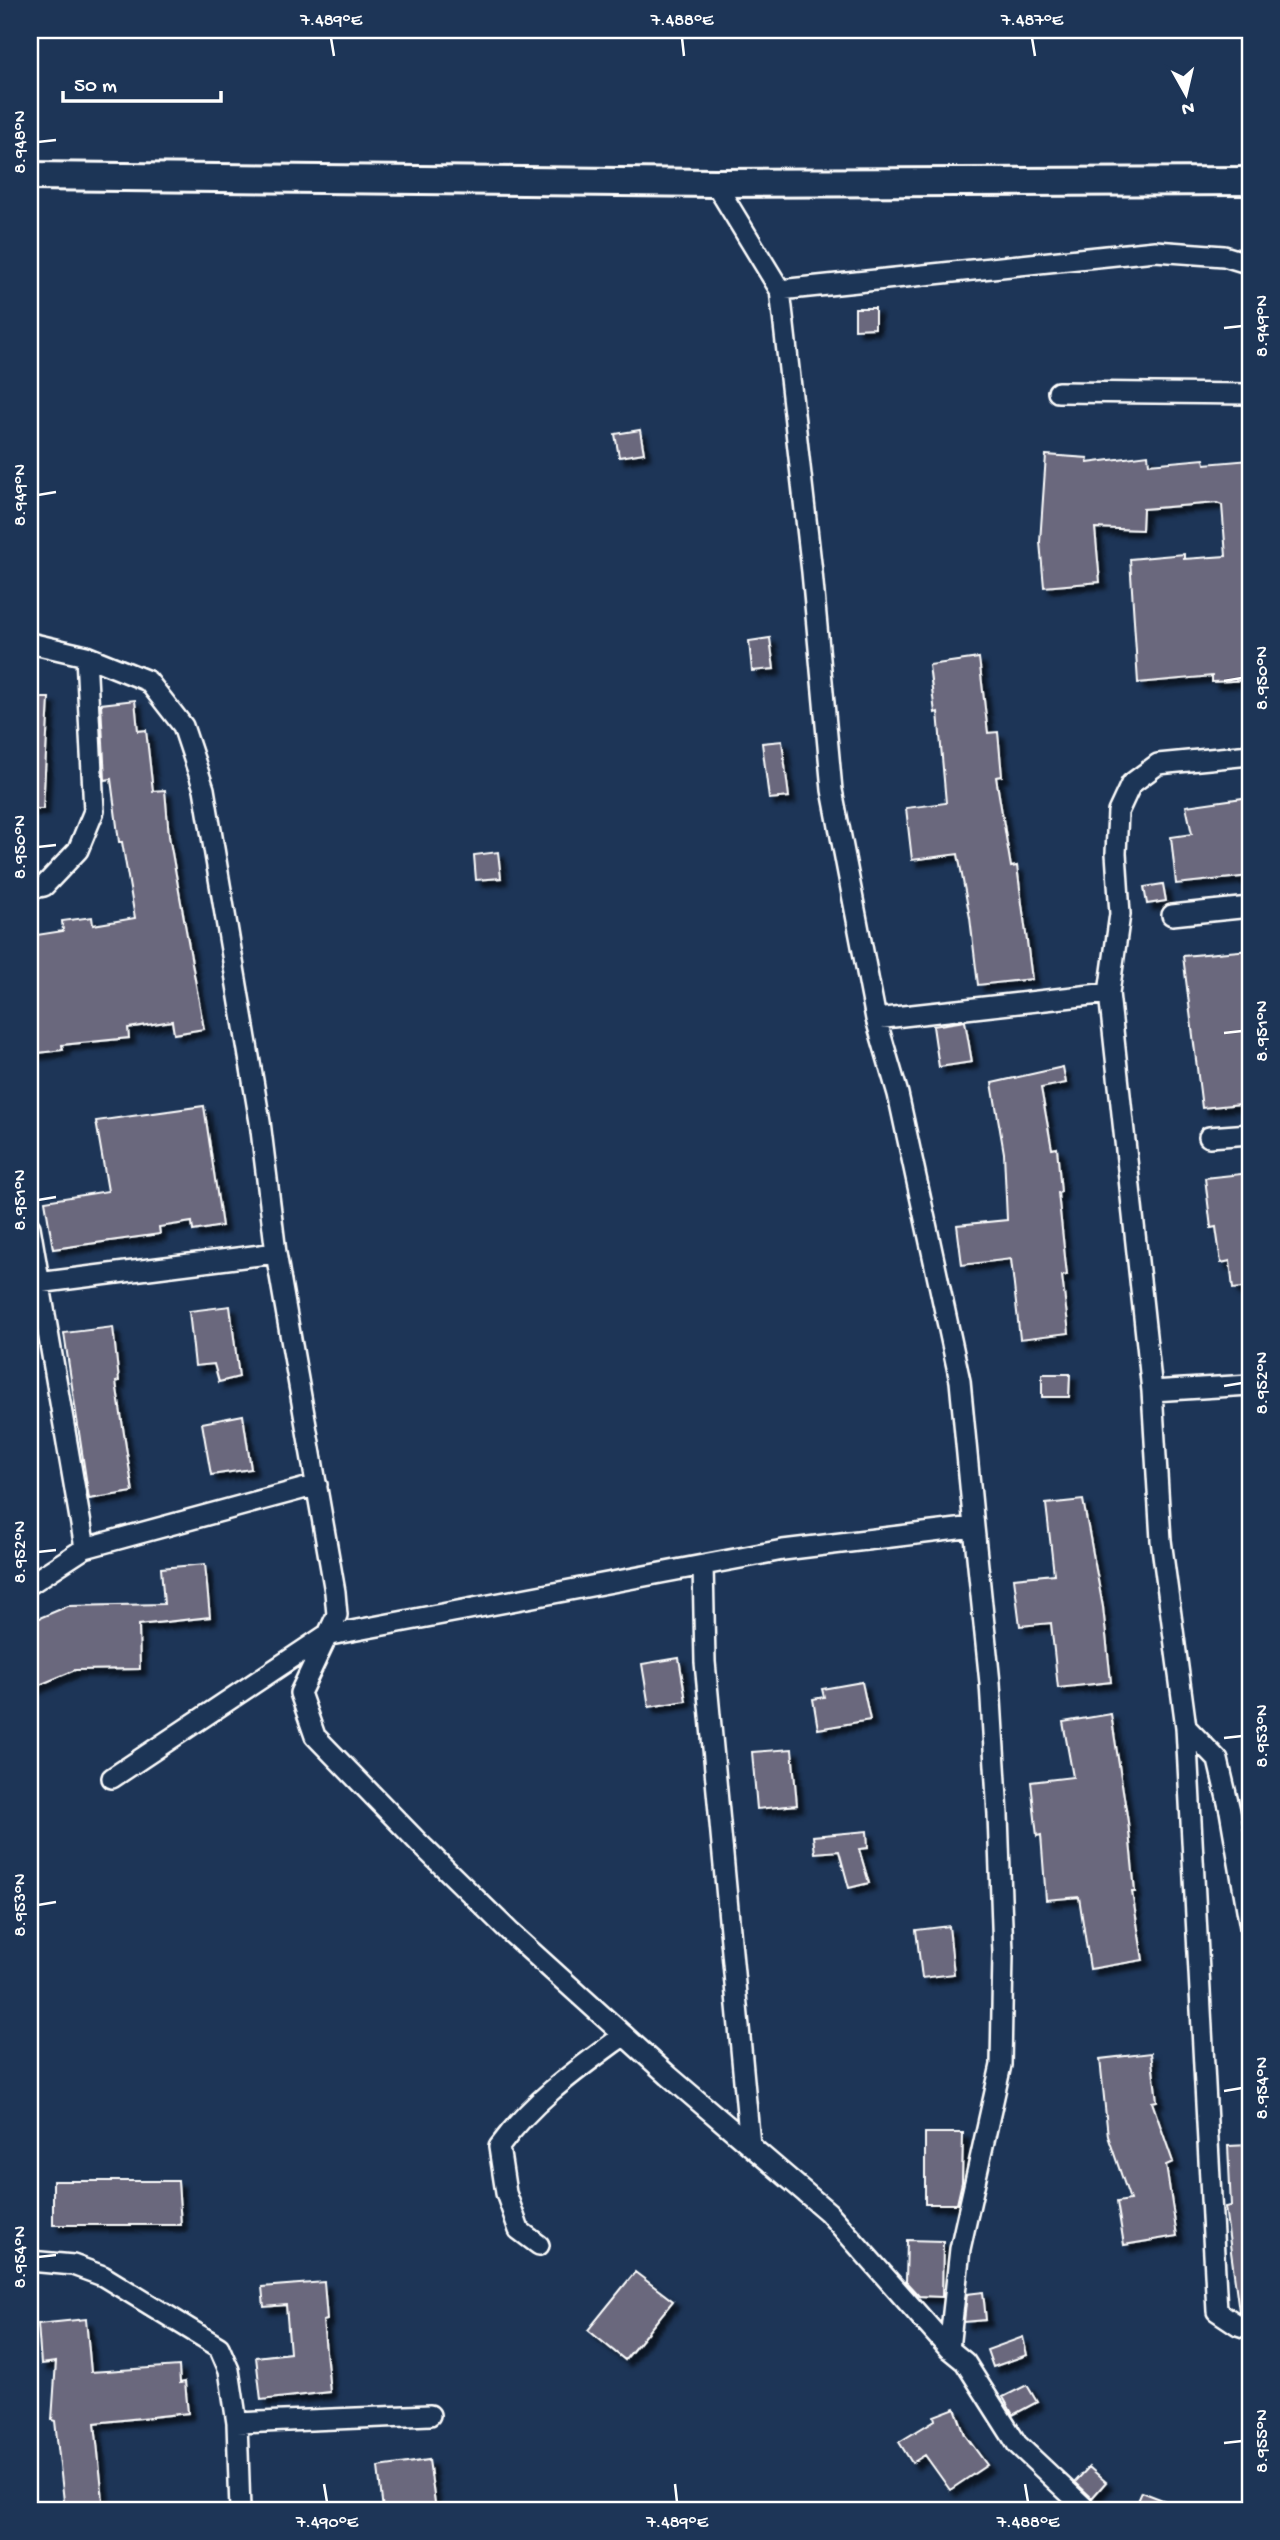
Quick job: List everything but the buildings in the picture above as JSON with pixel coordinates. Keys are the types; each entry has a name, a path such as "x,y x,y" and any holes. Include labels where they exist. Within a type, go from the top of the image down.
{"main road":[{"path":"30,176 715,183 1250,181"}],"street":[{"path":"715,183 780,289 811,559 832,790 876,1019 898,1094 960,1381 990,1683 1003,1953 1001,2065 960,2249 949,2349"},
{"path":"780,289 1155,251 1224,256 1250,264"},
{"path":"1058,392 1250,394"},
{"path":"30,643 86,656 149,681 183,726 204,789 260,1122 276,1253 337,1615 300,1693 315,1736 428,1852 624,2035 828,2212 949,2349 965,2362 1017,2444 1087,2510"},
{"path":"30,889 44,886 78,850 94,811 86,656"},
{"path":"1250,755 1158,764 1131,784 1118,812 1116,853 1120,914 1109,993 1152,1391 1161,1540 1186,1727 1217,2311 1238,2325 1250,2329"},
{"path":"1172,915 1250,907"},
{"path":"876,1019 1109,993"},
{"path":"1209,1137 1250,1134"},
{"path":"30,1227 85,1548"},
{"path":"38,1283 276,1253"},
{"path":"1152,1391 1250,1385"},
{"path":"30,1584 85,1548 317,1485"},
{"path":"111,1778 325,1636 783,1550 974,1527"},
{"path":"703,1565 705,1662 750,2145"},
{"path":"1186,1727 1218,1760 1230,1811 1250,1927"},
{"path":"539,2245 519,2230 506,2193 499,2147 518,2121 563,2079 624,2035"},
{"path":"30,2261 73,2265 103,2276 219,2347 229,2370 237,2423 240,2510"},
{"path":"237,2423 430,2415"}]}
